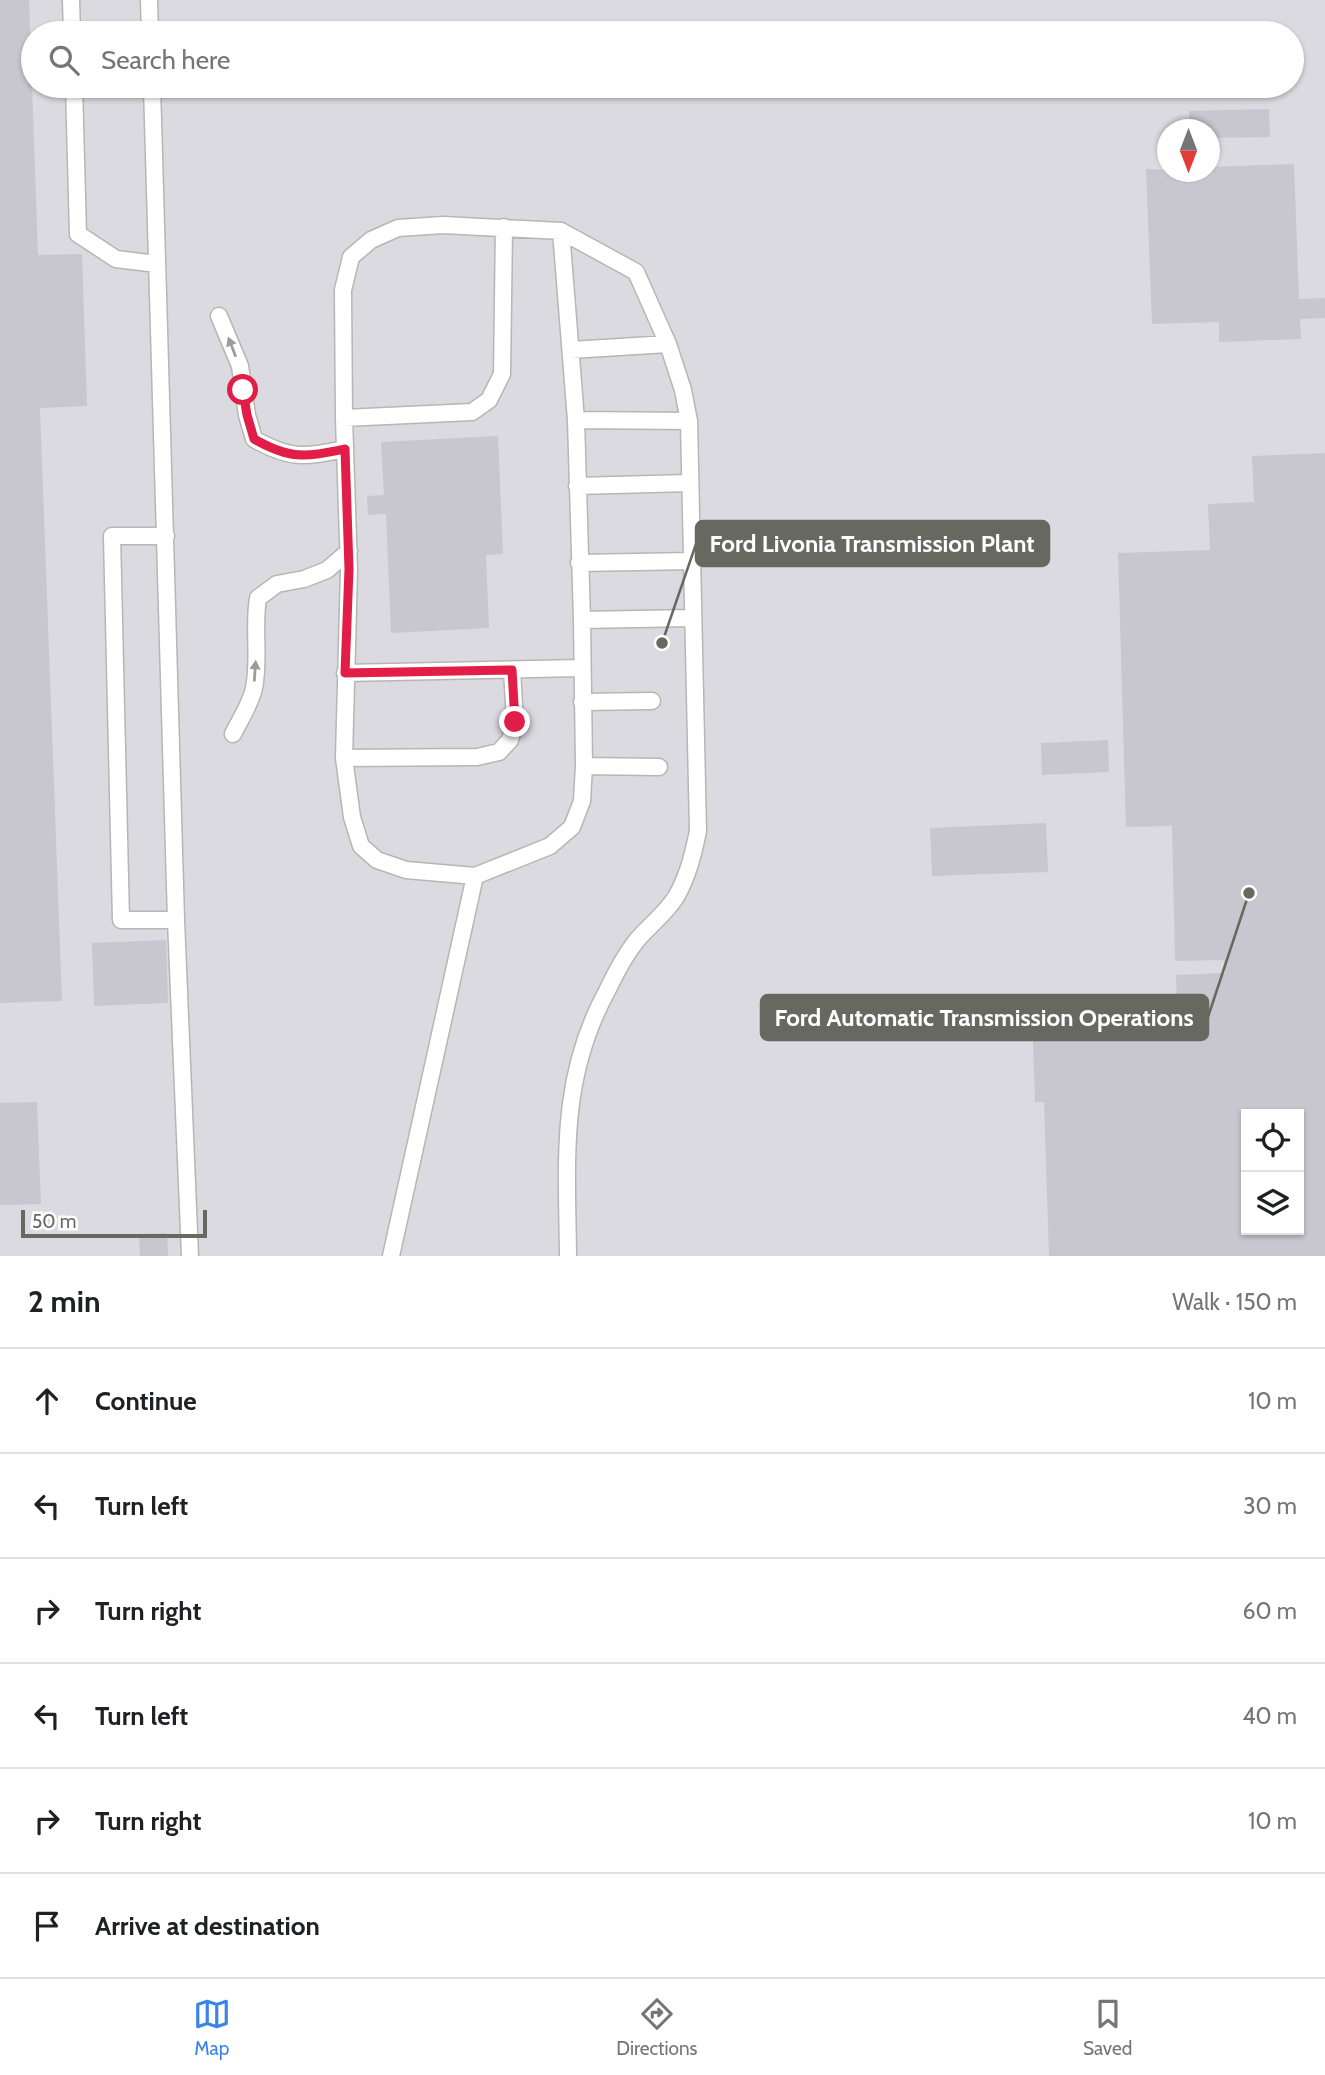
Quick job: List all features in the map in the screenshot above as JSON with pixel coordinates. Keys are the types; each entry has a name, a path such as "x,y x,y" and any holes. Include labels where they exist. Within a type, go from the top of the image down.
{"lane":[{"path":"71,0 72,21"},
{"path":"149,0 150,21"},
{"path":"74,98 78,234 116,259 157,264"},
{"path":"152,98 176,920 190,1256"},
{"path":"561,231 576,420 582,620 584,766 582,801 572,827 550,846 475,876 406,870 377,860 361,846 344,758 349,551 343,290 351,257 370,240 398,228 443,225 561,231 636,272 668,344 683,390 689,421 698,831 691,865 675,898 635,943 606,992 585,1038 573,1082 567,1126 568,1256"},
{"path":"344,418 472,412 489,400 502,374 504,227"},
{"path":"219,316 240,366 247,415 254,439 277,452 307,457 345,449"},
{"path":"571,350 668,344"},
{"path":"576,420 689,421"},
{"path":"577,486 690,483"},
{"path":"166,536 113,536 121,920 176,920"},
{"path":"233,734 254,690 257,651 255,618 258,598 277,584 304,579 327,569 349,551"},
{"path":"579,563 692,561"},
{"path":"582,620 692,618"},
{"path":"345,673 581,668"},
{"path":"344,758 477,757 499,752 510,740 515,722 512,670"},
{"path":"582,702 652,701"},
{"path":"584,766 659,767"},
{"path":"391,1256 475,876"}],"shaded area":[{"path":"0,0 1325,0 1325,1256 0,1256"}],"building":[{"path":"0,0 29,0 30,21 21,21 21,98 32,98 38,255 82,254 87,406 40,408 62,1001 0,1003"},
{"path":"1269,109 1270,137 1220,138 1220,119 1189,119 1189,111"},
{"path":"1294,164 1299,299 1325,298 1325,318 1300,319 1301,339 1219,342 1219,322 1152,324 1146,169 1157,170 1157,182 1220,182 1220,167"},
{"path":"498,436 503,554 486,555 489,628 391,633 386,514 368,515 367,496 384,495 381,442"},
{"path":"1325,453 1325,1256 1049,1256 1044,1102 1035,1102 1032,1009 1087,1009 1087,1004 1177,1001 1176,975 1225,973 1224,960 1175,961 1172,826 1126,827 1118,553 1210,550 1208,504 1254,502 1252,456"},
{"path":"1108,740 1109,772 1042,775 1041,743"},
{"path":"1046,823 1048,872 932,876 930,828"},
{"path":"166,940 168,1003 94,1006 92,943"},
{"path":"37,1102 41,1204 0,1205 0,1103"},
{"path":"167,1233 168,1256 140,1256 139,1234"}],"place":[{"name":"Ford Livonia Transmission Plant","path":"662,643"},
{"name":"Ford Automatic Transmission Operations","path":"1249,893"}],"route":[{"path":"243,390 254,439 277,452 307,457 345,449 349,569 345,673 512,670 515,722"}]}
